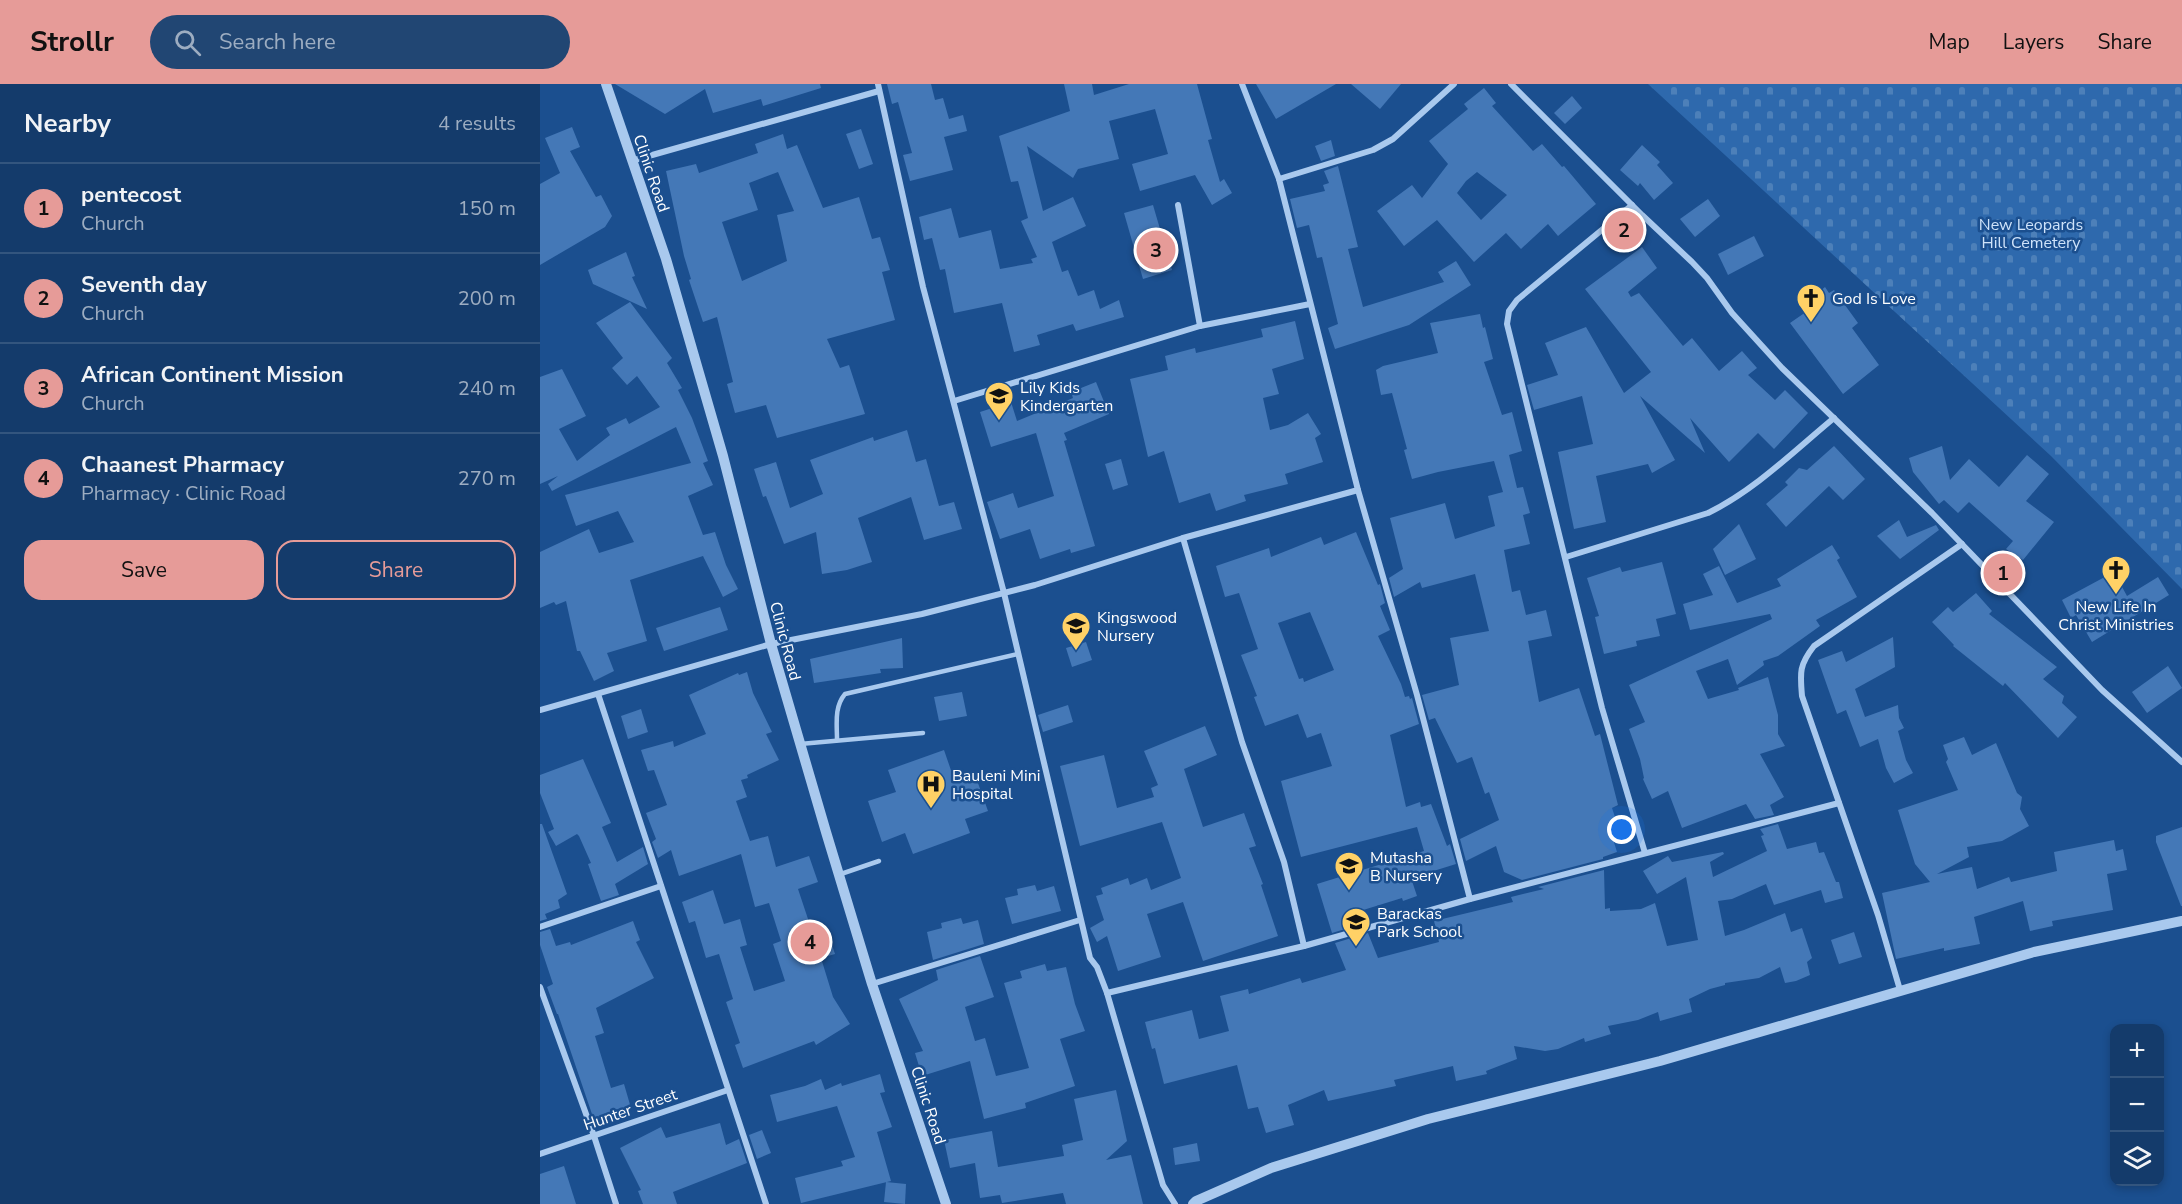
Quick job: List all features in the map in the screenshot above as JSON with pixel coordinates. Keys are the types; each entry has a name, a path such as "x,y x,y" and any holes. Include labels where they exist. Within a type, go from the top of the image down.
{"street":[{"name":"Clinic Road","path":"606,84 666,259 723,456 771,644 838,875 945,1204"},
{"path":"1242,84 1279,179 1358,490 1417,695 1470,898"},
{"path":"1279,179 1373,150 1393,139 1454,84"},
{"path":"1511,84 1692,262 1707,278 1732,313 1782,368 1962,544 2102,690 2182,762"},
{"path":"631,161 878,87 923,287 1004,593 1090,958 1097,967 1107,993 1163,1185 1175,1204"},
{"path":"1179,205 1200,326"},
{"path":"1632,205 1517,300 1509,311 1507,324 1602,708 1645,853"},
{"path":"954,401 1200,326 1310,304"},
{"path":"1566,557 1721,507 1740,496 1834,418"},
{"path":"540,710 771,644 922,614 1004,593 1183,538 1358,490"},
{"path":"1183,538 1242,742 1284,862 1304,946"},
{"path":"1900,990 1878,915 1802,696 1800,674 1803,660 1814,646 1962,544"},
{"path":"598,694 766,1204"},
{"path":"1107,993 1304,946 1470,898 1839,803"},
{"path":"540,927 662,886"},
{"path":"872,984 1080,920"},
{"path":"1193,1204 1271,1168 1428,1119 1660,1061 2034,952 2182,921"},
{"path":"540,987 616,1204"},
{"name":"Hunter Street","path":"540,1154 728,1090"}],"lane":[{"path":"837,740 837,712 839,701 845,694 1018,654"},
{"path":"800,744 923,733"},
{"path":"838,875 879,861"}],"green space":[{"name":"New Leopards Hill Cemetery","path":"1648,84 2182,84 2182,589 2051,456"}],"building":[{"path":"615,84 820,84 821,88 763,106 761,99 713,113 705,89 665,114"},
{"path":"887,84 931,84 935,100 943,98 949,119 963,115 967,131 944,137 953,170 910,181 903,155 912,153 898,102 892,104"},
{"path":"1064,84 1092,84 1094,95 1129,84 1197,84 1212,139 1208,140 1220,182 1224,179 1232,193 1212,205 1195,175 1140,191 1132,164 1168,154 1155,109 1109,121 1119,159 1078,169 1073,178 1027,146 1043,211 1073,197 1086,226 1052,242 1062,272 1068,270 1078,296 1094,290 1100,309 1119,300 1124,317 1076,331 1073,324 1037,335 1040,345 1014,352 1002,303 954,313 945,269 940,270 932,238 924,240 919,217 951,208 959,238 991,230 1000,269 1033,263 1031,259 1037,257 1021,221 1028,218 1018,181 1011,182 999,136 1070,111"},
{"path":"1256,84 1336,84 1276,119"},
{"path":"1351,84 1401,84 1380,109"},
{"path":"1484,88 1496,103 1492,106 1533,151 1542,144 1596,204 1558,236 1548,224 1521,249 1506,233 1474,262 1437,220 1404,246 1377,211 1412,185 1422,198 1448,164 1429,141 1468,109 1464,104","holes":["1477,172 1507,195 1481,220 1457,193"]},
{"path":"1572,96 1582,108 1565,124 1554,113"},
{"path":"572,127 580,147 570,151 596,197 601,195 612,216 605,227 540,265 540,184 560,173 545,138"},
{"path":"861,129 873,164 859,169 846,134"},
{"path":"783,134 787,149 797,145 823,208 859,197 872,239 880,237 890,270 882,272 895,320 827,339 840,368 849,365 865,414 777,438 766,405 735,413 727,384 733,382 717,317 703,322 689,280 691,279 666,171 696,164 699,173 758,153 755,144","holes":["778,172 794,211 777,215 787,261 742,281 722,222 758,210 749,183"]},
{"path":"1331,140 1335,156 1321,161 1315,146"},
{"path":"1642,145 1660,162 1657,165 1673,183 1654,200 1640,183 1638,186 1620,170"},
{"path":"1338,166 1358,247 1348,249 1363,307 1444,282 1438,272 1456,261 1471,285 1409,325 1335,349 1328,328 1338,324 1322,257 1317,258 1309,225 1297,228 1290,199 1325,191 1323,185 1329,183 1324,171"},
{"path":"1708,199 1720,216 1695,237 1680,219"},
{"path":"1153,205 1172,270 1143,279 1124,213"},
{"path":"1754,236 1764,256 1728,275 1718,254"},
{"path":"1642,247 1657,268 1628,292 1631,297 1639,293 1683,346 1692,338 1719,371 1742,351 1757,368 1748,375 1775,400 1785,390 1808,413 1774,449 1758,433 1729,462 1690,418 1705,453 1640,396 1675,460 1652,473 1648,464 1596,476 1606,522 1574,529 1558,452 1593,444 1582,396 1534,410 1527,385 1558,375 1545,343 1586,327 1624,393 1651,372 1585,289"},
{"path":"626,252 635,276 632,277 647,309 593,284 588,270"},
{"path":"1825,287 1829,293 1834,290 1858,323 1852,328 1879,365 1843,394 1790,323 1816,305 1812,298"},
{"path":"630,302 672,358 667,363 682,388 678,390 692,418 708,461 703,463 713,485 688,496 703,535 715,532 726,565 738,589 723,597 703,556 630,580 647,641 607,653 614,671 594,681 580,651 577,651 566,601 556,605 554,602 540,608 540,552 589,529 599,553 634,542 618,511 576,526 565,495 691,463 676,427 552,491 548,484 558,476 540,484 540,377 562,369 586,416 559,429 577,461 610,435 606,428 626,418 629,424 660,407 637,376 627,385 612,368 623,358 596,323"},
{"path":"1480,314 1493,359 1484,362 1502,415 1512,412 1522,451 1509,455 1517,488 1523,487 1530,513 1523,515 1530,544 1504,550 1512,592 1520,590 1526,615 1546,610 1552,636 1528,641 1539,702 1579,688 1595,736 1600,734 1618,805 1612,808 1616,820 1608,823 1617,852 1603,859 1522,880 1504,872 1496,846 1466,861 1460,839 1499,820 1489,792 1485,794 1472,757 1457,763 1435,718 1429,720 1422,695 1459,685 1450,638 1489,631 1475,574 1422,588 1420,582 1394,597 1389,578 1403,569 1390,518 1445,503 1455,539 1495,526 1488,496 1503,492 1494,461 1412,479 1404,450 1407,449 1392,393 1381,395 1376,370 1383,366 1438,353 1430,323"},
{"path":"1295,321 1304,359 1272,369 1279,394 1263,398 1270,430 1288,425 1308,413 1321,434 1315,438 1323,462 1285,474 1288,484 1244,495 1246,501 1216,511 1210,493 1179,503 1164,451 1148,457 1130,379 1168,370 1165,356 1195,348 1196,353 1263,337 1261,329"},
{"path":"1096,382 1109,414 1064,433 1067,440 1064,441 1095,546 1071,553 1070,549 1040,559 1030,529 1000,539 987,502 1013,493 1018,508 1054,496 1036,433 991,447 980,412 1011,402 1017,421 1073,398 1071,392"},
{"path":"907,430 916,462 926,459 939,506 954,502 962,529 924,540 911,497 858,518 872,562 847,570 822,574 816,532 784,544 766,496 763,497 754,469 776,462 790,508 823,494 810,460 873,437 874,441"},
{"path":"1834,446 1865,479 1843,500 1829,486 1786,527 1766,504 1788,485 1785,482 1799,468 1807,470"},
{"path":"1942,446 1950,480 1969,459 1999,487 2027,455 2049,474 2026,501 2054,522 2023,560 2006,549 2013,541 1969,502 1958,513 1944,500 1939,504 1913,472 1909,458"},
{"path":"1121,459 1128,485 1113,490 1105,464"},
{"path":"1899,520 1907,537 1936,525 1939,530 1900,559 1877,536"},
{"path":"1739,524 1756,559 1725,575 1713,549"},
{"path":"1356,532 1378,585 1380,584 1385,603 1380,606 1390,630 1378,636 1405,697 1412,698 1419,724 1390,735 1406,807 1420,802 1421,807 1431,804 1447,846 1450,844 1456,864 1411,878 1417,896 1403,901 1402,898 1360,911 1365,923 1332,933 1317,884 1424,851 1417,827 1301,857 1281,781 1332,766 1321,733 1307,738 1298,714 1265,726 1254,697 1257,696 1241,655 1258,649 1239,593 1225,597 1216,566 1269,548 1271,557 1321,537 1324,545","holes":["1310,612 1334,670 1304,682 1303,678 1299,679 1278,623"]},
{"path":"1832,545 1840,558 1837,560 1857,597 1816,620 1820,626 1778,656 1763,661 1764,665 1737,685 1728,659 1696,671 1708,699 1739,690 1738,688 1768,677 1778,715 1778,734 1785,746 1760,754 1784,797 1770,805 1774,815 1755,819 1746,804 1682,828 1668,791 1652,799 1643,779 1640,759 1629,729 1645,722 1629,685 1772,619 1770,614 1690,630 1683,604 1713,595 1703,574 1719,566 1737,603 1781,586 1777,579"},
{"path":"1662,562 1676,614 1656,619 1660,636 1636,641 1637,646 1604,654 1595,617 1599,616 1587,578 1620,567 1622,572"},
{"path":"2114,572 2127,596 2158,577 2169,595 2092,642 2076,615 2071,618 2062,600"},
{"path":"1976,593 1992,611 1989,614 2057,667 2043,679 2064,696 2062,703 2077,717 2058,738 2005,683 2003,686 1953,646 1932,622 1948,607 1953,612"},
{"path":"720,607 728,630 664,651 656,628"},
{"path":"1893,637 1895,667 1855,689 1865,717 1898,705 1899,718 1904,728 1898,731 1906,760 1913,773 1894,783 1886,768 1878,739 1860,747 1846,710 1837,714 1818,660 1842,651 1846,662"},
{"path":"902,638 903,668 880,669 881,673 814,683 810,659"},
{"path":"1086,642 1092,660 1072,667 1066,648"},
{"path":"2168,666 2182,688 2147,713 2132,692"},
{"path":"747,672 753,693 772,732 766,734 779,760 741,780 747,797 736,801 750,841 768,836 776,867 809,856 818,882 798,889 812,931 826,927 835,954 821,958 833,997 850,1024 816,1045 814,1041 743,1068 735,1045 740,1043 726,1002 733,999 719,954 706,958 695,921 689,923 682,902 713,890 724,924 740,919 747,945 740,947 754,991 785,981 773,944 781,941 769,903 755,907 741,854 679,876 671,850 658,858 652,842 656,839 646,813 667,805 654,770 648,771 641,750 673,741 674,747 706,734 689,695 738,673 739,675"},
{"path":"962,692 967,716 939,721 934,697"},
{"path":"1068,705 1073,722 1043,732 1038,715"},
{"path":"641,709 648,732 628,739 621,716"},
{"path":"1205,726 1217,755 1184,769 1203,827 1244,813 1256,846 1249,848 1263,884 1261,885 1278,936 1203,961 1183,902 1147,914 1161,957 1118,971 1107,936 1097,942 1090,928 1104,920 1096,896 1103,894 1101,888 1128,878 1130,885 1147,878 1151,890 1181,878 1162,822 1080,846 1060,766 1104,755 1117,808 1154,797 1151,788 1158,785 1144,751"},
{"path":"1964,737 1972,755 1996,743 2017,793 2022,797 2020,809 2029,826 2002,841 1967,847 1969,857 1937,874 1972,867 1977,889 2009,877 2011,882 2057,871 2054,852 2114,840 2116,851 2123,849 2127,870 2107,874 2113,910 2052,921 2053,926 2030,931 2023,901 1974,917 1980,944 1944,951 1944,948 1896,959 1882,893 1930,882 1915,864 1898,810 1958,790 1946,762 1948,759 1943,745"},
{"path":"944,750 954,779 974,772 988,811 965,819 970,833 913,854 905,833 882,842 868,801 896,792 888,770"},
{"path":"583,759 611,823 602,827 617,862 643,847 648,864 615,884 619,895 601,901 588,864 591,863 579,836 577,834 556,846 548,832 554,829 540,793 540,775"},
{"path":"540,824 542,824 567,894 558,900 560,908 545,914 547,919 540,921"},
{"path":"1778,824 1787,849 1816,842 1819,853 1824,852 1836,882 1839,882 1843,898 1825,903 1821,890 1774,905 1766,884 1732,899 1718,901 1725,936 1785,913 1791,932 1802,928 1812,958 1807,962 1810,975 1796,981 1785,983 1780,967 1759,978 1725,983 1725,985 1689,999 1692,1012 1660,1021 1658,1012 1638,1020 1608,1026 1611,1034 1585,1042 1584,1038 1558,1049 1545,1051 1514,1046 1517,1059 1486,1071 1487,1074 1456,1081 1453,1066 1394,1080 1396,1086 1328,1101 1324,1090 1288,1105 1294,1125 1266,1133 1258,1107 1248,1109 1237,1065 1164,1084 1155,1048 1152,1049 1145,1022 1192,1010 1199,1039 1229,1031 1220,996 1248,989 1249,994 1300,978 1302,983 1346,970 1335,943 1368,933 1378,958 1439,942 1434,921 1513,902 1511,897 1544,889 1538,887 1604,870 1605,909 1610,908 1610,911 1641,909 1655,903 1667,946 1698,940 1686,877 1657,894 1643,871 1668,856 1672,862 1723,852 1724,854 1710,862 1713,877 1767,851 1761,836 1764,835 1760,829"},
{"path":"2182,827 2181,906 2156,842 2156,836"},
{"path":"1035,885 1037,891 1054,886 1061,911 1012,924 1005,898 1018,895 1017,889"},
{"path":"961,918 963,924 978,920 984,944 933,960 927,932 942,928 941,923"},
{"path":"633,921 640,940 636,942 654,978 596,1008 604,1033 595,1036 611,1088 624,1084 631,1108 594,1120 547,987 553,984 540,945 540,932 550,929 556,946 570,942 571,945"},
{"path":"1854,932 1862,957 1839,964 1831,940"},
{"path":"980,956 994,997 965,1007 975,1041 985,1038 996,1076 1029,1068 1004,983 1022,978 1020,971 1045,964 1047,971 1066,967 1075,1004 1085,1031 1060,1039 1075,1086 1025,1103 1026,1108 984,1119 970,1061 922,1076 915,1053 923,1051 899,999 938,980 936,970"},
{"path":"880,1074 885,1092 880,1093 892,1127 877,1132 891,1181 801,1203 795,1178 843,1166 841,1161 855,1157 837,1106 777,1122 770,1095 805,1086 821,1079 825,1090 841,1083 842,1086"},
{"path":"1116,1090 1127,1141 1106,1160 1131,1155 1143,1204 1066,1204 1063,1193 1002,1203 1000,1195 980,1198 975,1163 950,1168 944,1140 992,1131 998,1167 1064,1156 1062,1145 1083,1140 1074,1099"},
{"path":"720,1123 726,1145 739,1139 747,1163 673,1192 677,1204 643,1204 638,1191 641,1190 620,1148 661,1127 666,1138"},
{"path":"762,1130 771,1153 757,1159 749,1135"},
{"path":"1197,1143 1200,1161 1175,1165 1173,1148"},
{"path":"564,1166 576,1204 540,1204 540,1174"},
{"path":"886,1182 906,1184 905,1204 884,1202"}],"place":[{"name":"Seventh day","path":"1624,230"},
{"name":"African Continent Mission","path":"1156,250"},
{"name":"God Is Love","path":"1811,324"},
{"name":"Lily Kids Kindergarten","path":"999,422"},
{"name":"pentecost","path":"2003,573"},
{"name":"New Life In Christ Ministries","path":"2116,596"},
{"name":"Kingswood Nursery","path":"1076,652"},
{"name":"Bauleni Mini Hospital","path":"931,810"},
{"name":"Mutasha B Nursery","path":"1349,892"},
{"name":"Chaanest Pharmacy","path":"810,942"},
{"name":"Barackas Park School","path":"1356,948"}]}
